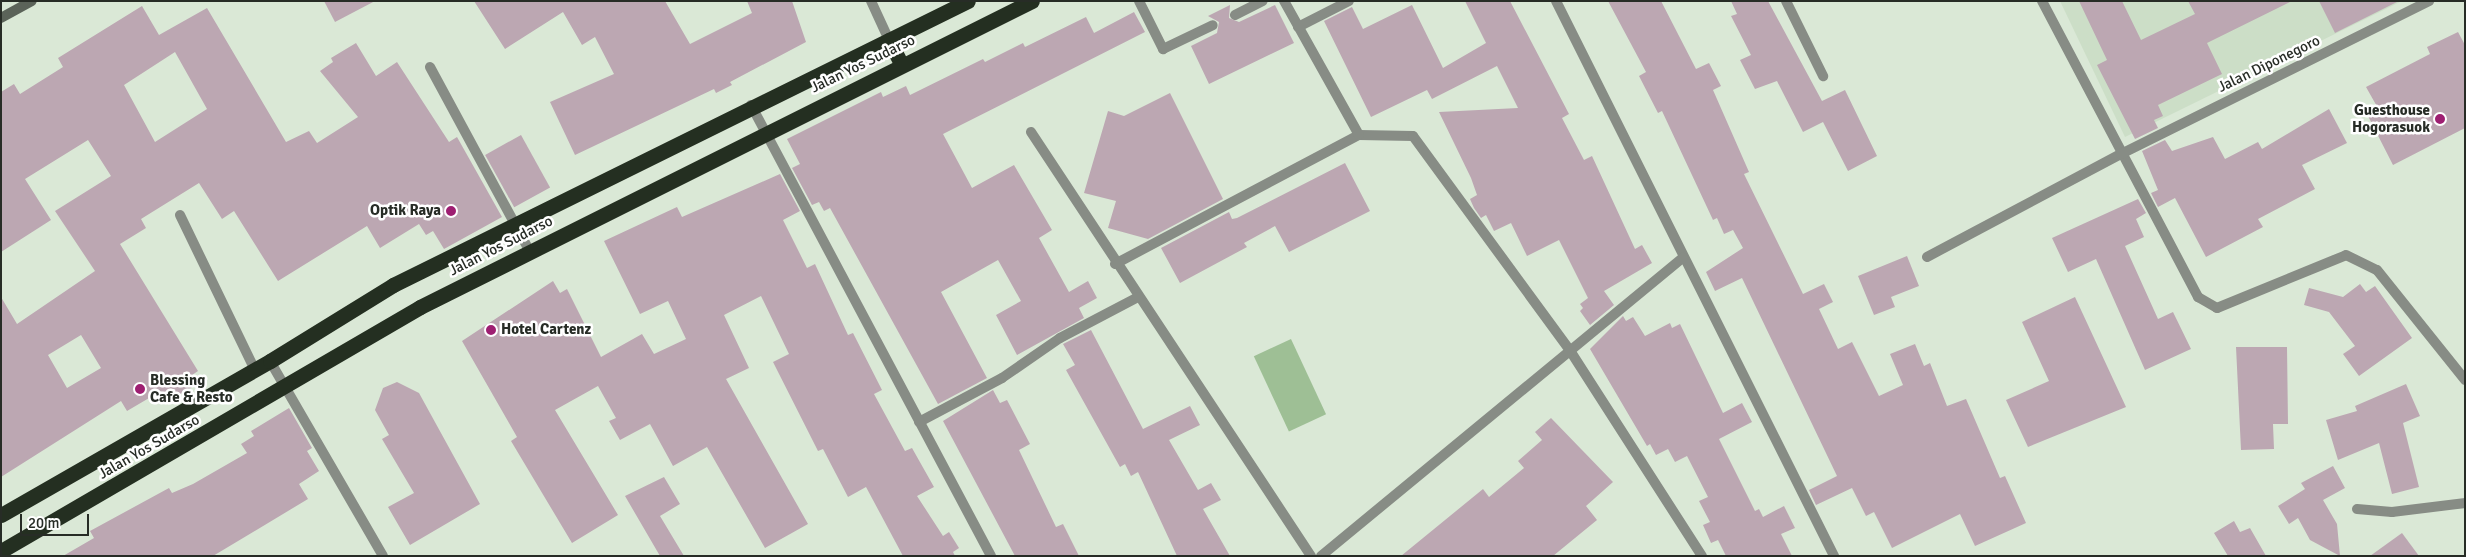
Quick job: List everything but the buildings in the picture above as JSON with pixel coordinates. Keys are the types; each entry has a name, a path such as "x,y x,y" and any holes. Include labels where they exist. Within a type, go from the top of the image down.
{"highway":[{"name":"Jalan Yos Sudarso","path":"1,515 270,362 393,285 751,105 953,10 968,1"},
{"name":"Jalan Yos Sudarso","path":"1,552 284,390 420,307 764,132 1029,2"},
{"path":"953,10 966,34"},
{"path":"889,40 902,65"}],"main road":[{"path":"1,18 32,1"}],"street":[{"path":"871,1 889,40"},
{"path":"1139,1 1164,49 1213,25"},
{"path":"1236,14 1263,1"},
{"path":"1284,1 1359,135"},
{"path":"1298,27 1349,1"},
{"path":"1556,1 1683,258 1834,556"},
{"path":"1786,1 1823,76"},
{"path":"2042,1 2198,298 2217,308 2346,256 2377,270 2465,380"},
{"name":"Jalan Diponegoro","path":"1926,257 2121,154 2429,1"},
{"path":"430,67 530,252"},
{"path":"751,105 919,422 986,554"},
{"path":"1031,132 1115,264 1311,556"},
{"path":"1115,264 1359,135 1413,136 1569,349 1702,556"},
{"path":"180,215 255,370"},
{"path":"1321,556 1569,349 1683,258"},
{"path":"919,422 1002,378 1060,338 1138,298"},
{"path":"270,362 284,390 383,556"},
{"path":"2357,509 2392,512 2465,503"}],"shaded area":[{"path":"2060,1 2402,1 2125,137"}],"green space":[{"path":"1291,339 1326,414 1289,432 1254,356"}],"place":[{"name":"Guesthouse Hogorasuok","path":"2440,119"},
{"name":"Optik Raya","path":"451,211"},
{"name":"Hotel Cartenz","path":"491,330"},
{"name":"Blessing Cafe & Resto","path":"140,389"}]}
